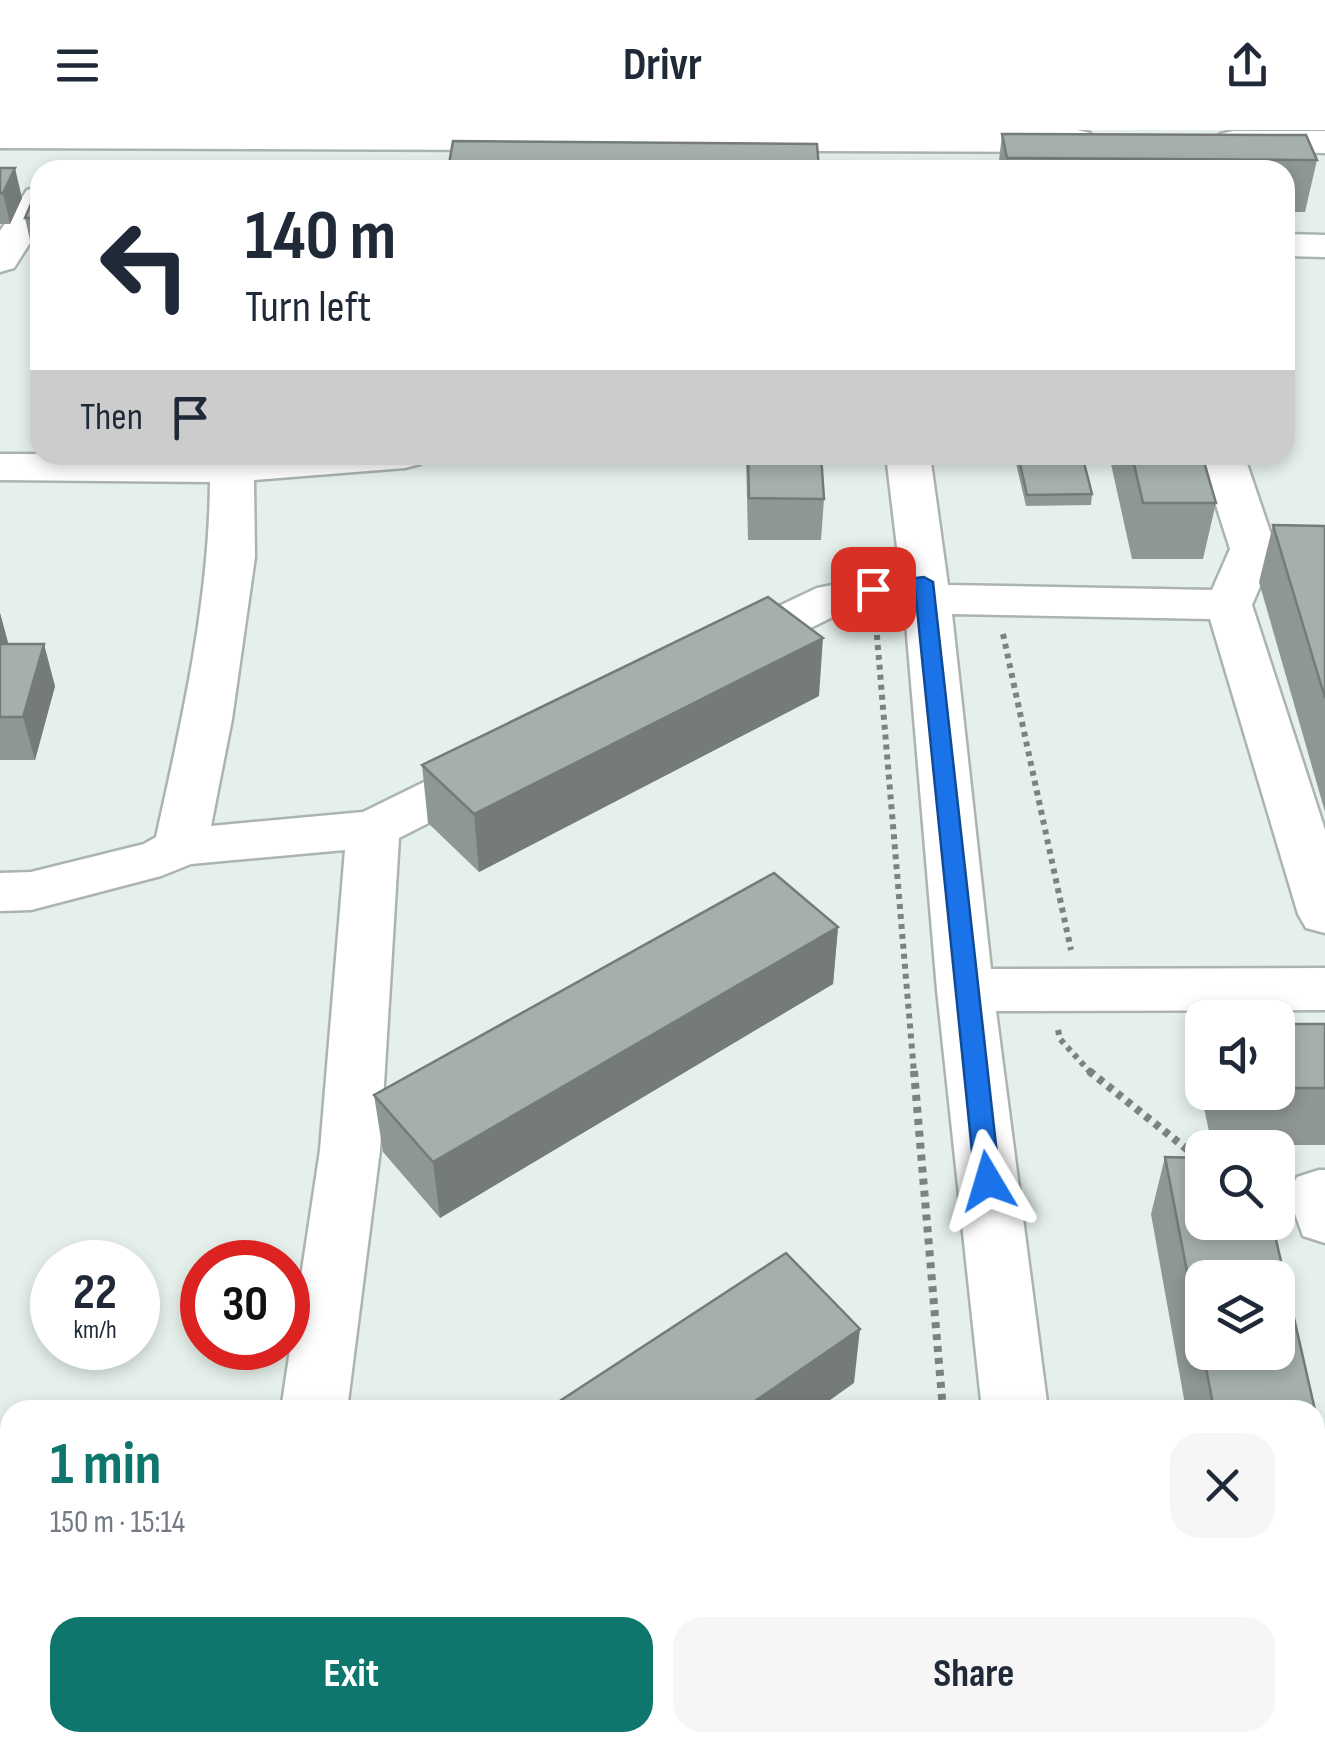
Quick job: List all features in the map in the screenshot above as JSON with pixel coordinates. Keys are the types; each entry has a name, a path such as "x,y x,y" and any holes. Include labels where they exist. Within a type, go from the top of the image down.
{"street":[{"path":"0,138 346,134 446,154 1106,142"},
{"path":"65,160 80,138"},
{"path":"223,160 237,138"},
{"path":"1206,142 1325,142"},
{"path":"0,260 30,214"},
{"path":"1295,245 1325,246"},
{"path":"0,272 30,272"},
{"path":"0,467 89,465"},
{"path":"180,847 207,719 232,557 232,479 225,465"},
{"path":"908,465 908,590 965,990 1015,1400"},
{"path":"1225,465 1253,549 1229,605 1325,914"},
{"path":"691,668 815,605 908,590 995,600 1229,605"},
{"path":"0,892 31,891 162,858 180,847 373,829 532,748"},
{"path":"315,1400 350,1150 373,829"},
{"path":"965,990 1325,989"},
{"path":"350,1150 402,1122"},
{"path":"1325,1194 1318,1194 1325,1218"}],"path":[{"path":"908,590 942,1400"},
{"path":"995,600 1065,990 1060,1038 1096,1079 1185,1148"}],"building":[{"path":"1002,134 1306,135 1317,160 1007,158"},
{"path":"453,141 817,144 818,160 450,160"},
{"path":"0,168 15,168 3,193 0,193"},
{"path":"748,465 822,465 824,499 749,498"},
{"path":"1020,465 1085,465 1092,494 1027,495"},
{"path":"1134,465 1205,465 1216,503 1143,503"},
{"path":"1273,525 1325,526 1325,698"},
{"path":"768,597 823,638 474,814 422,765"},
{"path":"0,644 44,644 23,717 0,717"},
{"path":"774,873 838,927 433,1162 374,1095"},
{"path":"1295,1024 1325,1024 1325,1088 1295,1088"},
{"path":"1165,1157 1185,1158 1185,1240 1276,1240 1281,1260 1185,1261"},
{"path":"786,1253 860,1329 757,1400 561,1400"},
{"path":"1295,1323 1313,1400 1212,1400 1206,1370 1295,1370"}],"route":[{"path":"873,589 924,582 988,1181"}]}
